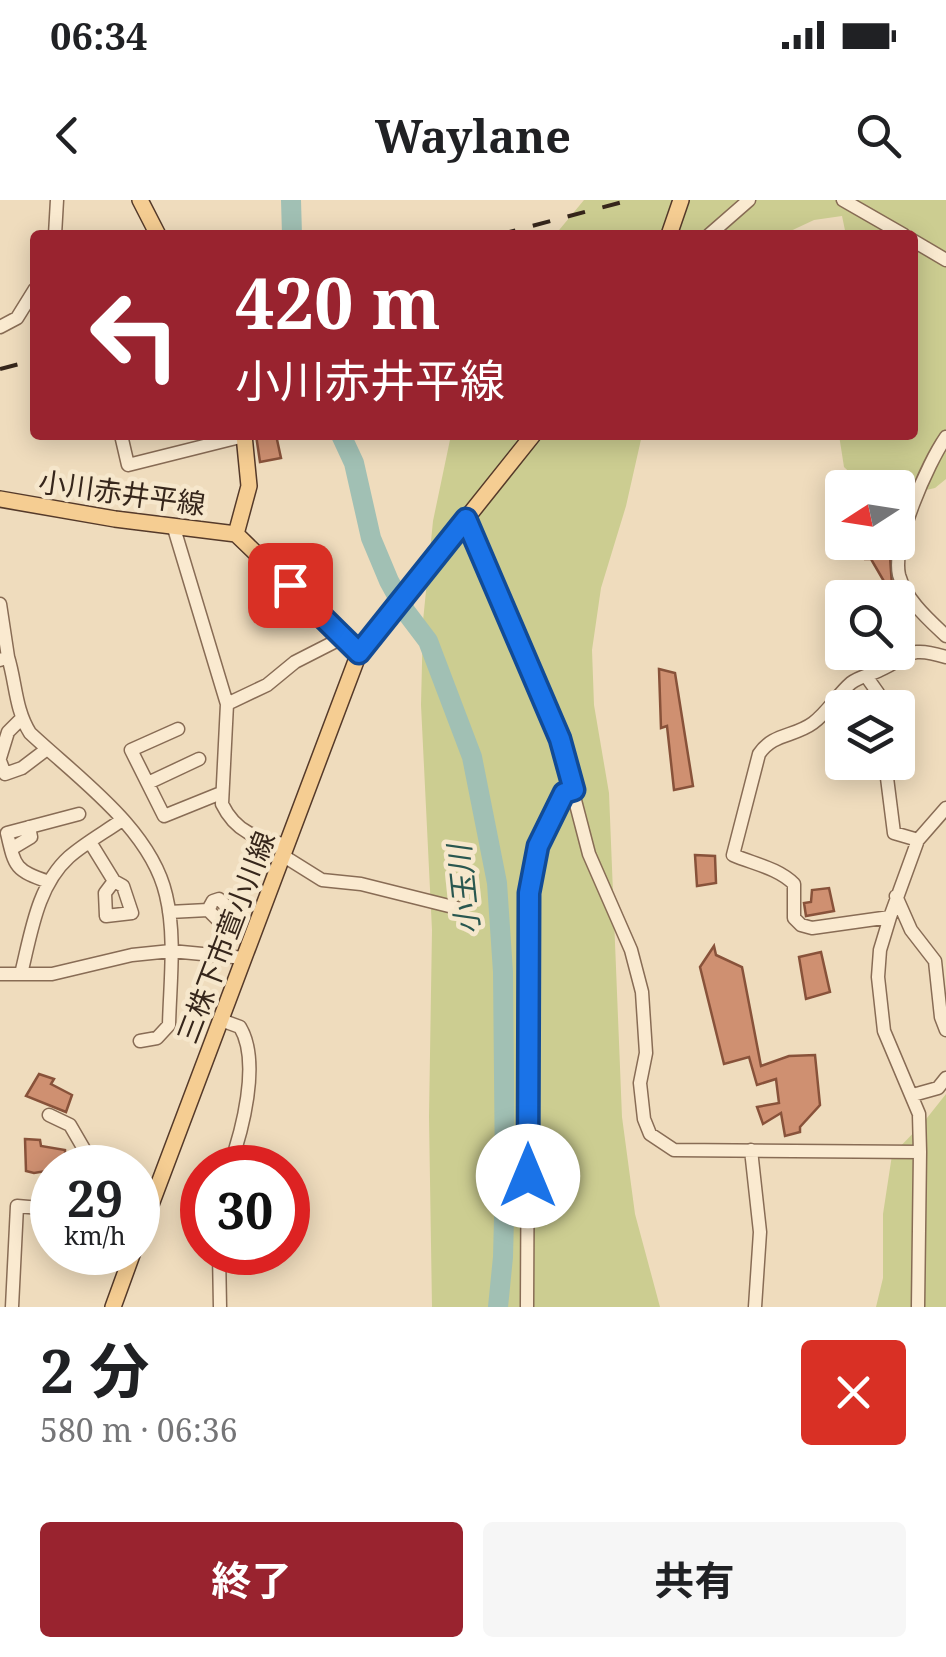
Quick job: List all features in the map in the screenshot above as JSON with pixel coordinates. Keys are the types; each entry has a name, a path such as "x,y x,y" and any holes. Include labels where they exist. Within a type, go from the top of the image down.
{"main road":[{"path":"140,200 155,230"},
{"path":"671,230 681,200"},
{"path":"244,440 249,486 236,534 359,653 529,440"},
{"name":"小川赤井平線","path":"0,499 236,534"},
{"name":"三株下市萱小川線","path":"160,1164 220,1020 359,653"},
{"path":"112,1307 124,1275"}],"street":[{"path":"55,230 57,200"},
{"path":"716,230 749,200"},
{"path":"843,200 895,230"},
{"path":"918,244 946,260"},
{"path":"0,327 17,318 30,297"},
{"path":"946,437 930,461 909,517 898,570 907,596 946,636"},
{"path":"122,440 128,465 225,440"},
{"path":"466,519 560,739 589,854 631,950 642,992 646,1053 640,1083 644,1119 650,1134 674,1150 920,1152"},
{"path":"172,525 227,704 222,793 228,816 249,836 284,850 322,880 361,884 457,908"},
{"path":"0,604 4,658 16,681 20,719 30,734 122,820 155,862 169,912 169,1025 157,1038 140,1041"},
{"path":"227,704 267,685 294,662 344,637"},
{"path":"890,917 812,928 801,925 794,918 794,884 790,879 734,854 759,754 765,746 778,736 809,727 848,686 905,654 930,652 946,657"},
{"path":"866,676 875,690"},
{"path":"20,719 8,732 1,755 22,767 47,750"},
{"path":"178,729 131,750 164,816 222,793"},
{"path":"148,784 200,759"},
{"path":"888,780 894,833 918,840"},
{"path":"527,1307 529,893 538,846 564,793 574,790"},
{"path":"918,1307 919,1114 884,1031 878,978 880,950 918,840 946,808"},
{"path":"49,882 21,872 11,849 32,837 30,827 79,814"},
{"path":"21,974 38,906 49,882 70,855 122,820"},
{"path":"90,842 114,881"},
{"path":"896,896 911,930 935,961 946,1030"},
{"path":"169,912 208,910"},
{"path":"0,974 52,974 132,955 170,952 244,958"},
{"path":"220,1020 240,1027 247,1046 247,1108 237,1145"},
{"path":"912,1095 943,1088"},
{"path":"49,1116 70,1125 82,1145"},
{"path":"751,1150 760,1232 755,1307"},
{"path":"12,1307 17,1206 30,1207"},
{"path":"219,1275 220,1307"}],"green space":[{"path":"584,200 946,200 946,479 935,488 915,493 915,470 847,470 840,440 918,440 918,230 845,230 842,216 814,220 793,230 559,230"},
{"path":"450,440 641,440 601,588 592,650 594,705 609,793 622,1117 635,1214 660,1307 432,1307 432,930 421,705 423,621 433,521"},
{"path":"946,1094 946,1307 876,1307 883,1278 883,1214 892,1155"}],"building":[{"path":"257,440 277,440 281,458 260,462"},
{"path":"872,560 890,560 892,580 883,580"},
{"path":"659,669 675,673 693,786 674,790 667,726 661,728"},
{"path":"695,855 715,856 716,883 697,886"},
{"path":"829,888 834,911 806,916 804,903 811,902 812,890"},
{"path":"714,946 716,955 742,967 761,1066 789,1056 815,1055 820,1105 800,1132 785,1136 781,1113 763,1124 757,1107 779,1103 776,1079 757,1085 749,1057 724,1064 700,967"},
{"path":"821,952 830,992 806,999 799,957"},
{"path":"39,1074 54,1079 51,1084 72,1095 66,1112 26,1096"},
{"path":"25,1139 40,1140 41,1145 30,1145 30,1172 26,1171"}],"waterway":[{"name":"小玉川","path":"291,200 292,230"},
{"name":"小玉川","path":"343,440 354,463 371,538 406,612 428,641 472,757 497,883 503,972 505,1179 498,1307"}],"railway":[{"path":"517,230 630,200"},
{"path":"0,369 30,361"}],"route":[{"path":"290,585 359,653 466,519 560,739 574,790 564,793 538,846 529,893 528,1176"}]}
